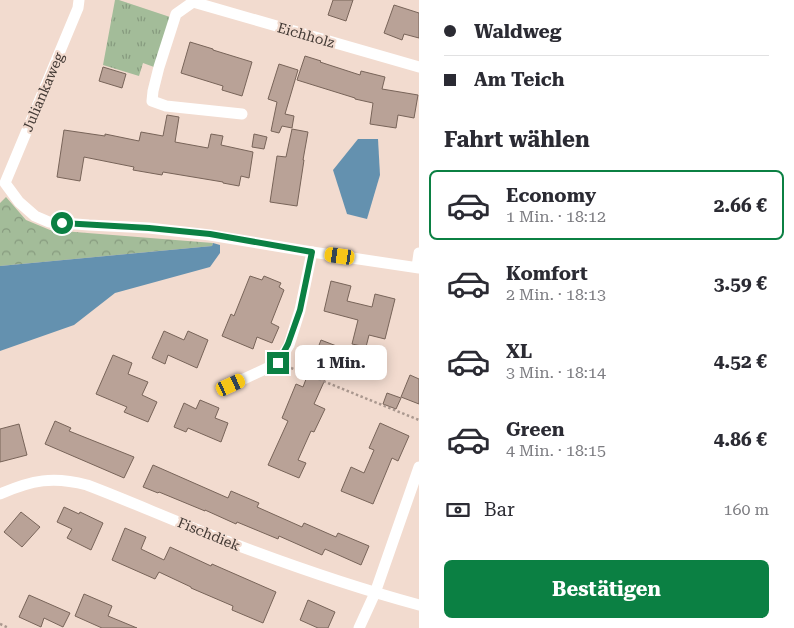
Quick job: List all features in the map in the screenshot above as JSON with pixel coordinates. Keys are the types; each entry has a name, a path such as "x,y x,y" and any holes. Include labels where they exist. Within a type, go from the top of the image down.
{"street":[{"name":"Juliankaweg","path":"79,0 78,8 5,182 19,202 35,216 48,222 210,234 312,252"},
{"name":"Eichholz","path":"242,114 166,106 152,101 158,67 176,14 193,1 419,67"},
{"path":"231,385 278,363 288,344 300,310 312,252 418,268 419,253"},
{"path":"359,628 375,593 419,467"},
{"name":"Fischdiek","path":"0,494 41,480 67,481 87,485 264,556 375,593 419,605"}],"path":[{"path":"278,363 419,420"},
{"path":"0,624 9,628"}],"green space":[{"path":"115,0 170,17 154,67 143,63 139,76 103,65"},
{"path":"6,197 26,220 50,230 213,243 212,246 0,266 0,203"}],"water":[{"path":"358,139 378,139 380,175 367,219 347,214 333,170"},
{"path":"213,243 220,245 220,253 210,267 115,293 74,325 0,351 0,266 212,246"}],"building":[{"path":"333,0 353,0 346,21 328,15"},
{"path":"394,5 419,13 419,38 404,34 402,40 384,33"},
{"path":"190,42 252,62 242,96 222,90 223,86 181,73"},
{"path":"305,56 360,75 361,71 385,77 382,89 418,95 414,118 398,115 396,128 370,124 373,103 297,80"},
{"path":"279,64 298,70 285,114 294,116 292,128 282,126 279,133 271,131 277,102 268,99"},
{"path":"103,67 126,74 122,88 99,81"},
{"path":"167,115 179,117 175,142 208,148 211,134 223,136 221,145 253,152 249,178 241,176 239,186 163,172 162,175 133,170 134,167 84,157 80,181 57,177 64,130 105,136 105,134 139,141 141,132 163,136"},
{"path":"292,129 308,132 297,206 270,202 277,156 286,157"},
{"path":"254,134 267,137 264,149 252,147"},
{"path":"250,276 262,280 264,276 281,283 279,287 284,290 271,323 279,327 272,343 257,337 253,349 222,336 231,314 234,316"},
{"path":"331,281 351,286 347,301 372,307 375,294 395,299 385,339 369,335 366,347 352,344 358,320 324,311"},
{"path":"164,331 184,340 188,331 208,340 197,368 168,355 165,364 152,358"},
{"path":"321,340 352,352 343,375 332,371 331,374 328,373 314,404 325,409 314,432 311,431 298,460 306,463 299,478 268,465 288,421 282,418 296,384 303,387"},
{"path":"113,355 132,363 128,374 148,382 142,395 157,402 148,422 124,412 127,407 96,394"},
{"path":"410,375 419,379 419,404 401,397"},
{"path":"387,393 401,398 396,409 383,404"},
{"path":"200,400 219,408 215,418 228,423 221,442 188,428 186,432 174,427 184,403 196,409"},
{"path":"55,421 71,428 69,431 134,457 124,478 45,444"},
{"path":"380,423 409,436 398,461 392,458 373,504 341,491 351,467 364,473 374,450 369,448"},
{"path":"19,424 27,455 0,462 0,429"},
{"path":"153,465 228,498 231,491 259,503 257,507 302,527 304,523 336,537 338,533 369,546 361,565 325,549 322,555 279,536 278,539 237,522 236,524 205,510 143,487"},
{"path":"64,507 103,523 91,550 67,538 72,529 57,522"},
{"path":"21,512 40,527 22,547 4,532"},
{"path":"125,528 146,537 141,549 164,560 170,547 276,592 263,623 232,610 233,606 159,572 155,579 112,560"},
{"path":"84,594 112,606 108,616 137,628 102,628 75,616"},
{"path":"29,595 70,613 63,627 44,618 41,627 19,617"},
{"path":"308,600 335,612 328,628 318,628 300,620"}],"route":[{"path":"62,223 210,234 312,252 300,310 288,344 278,363"}]}
